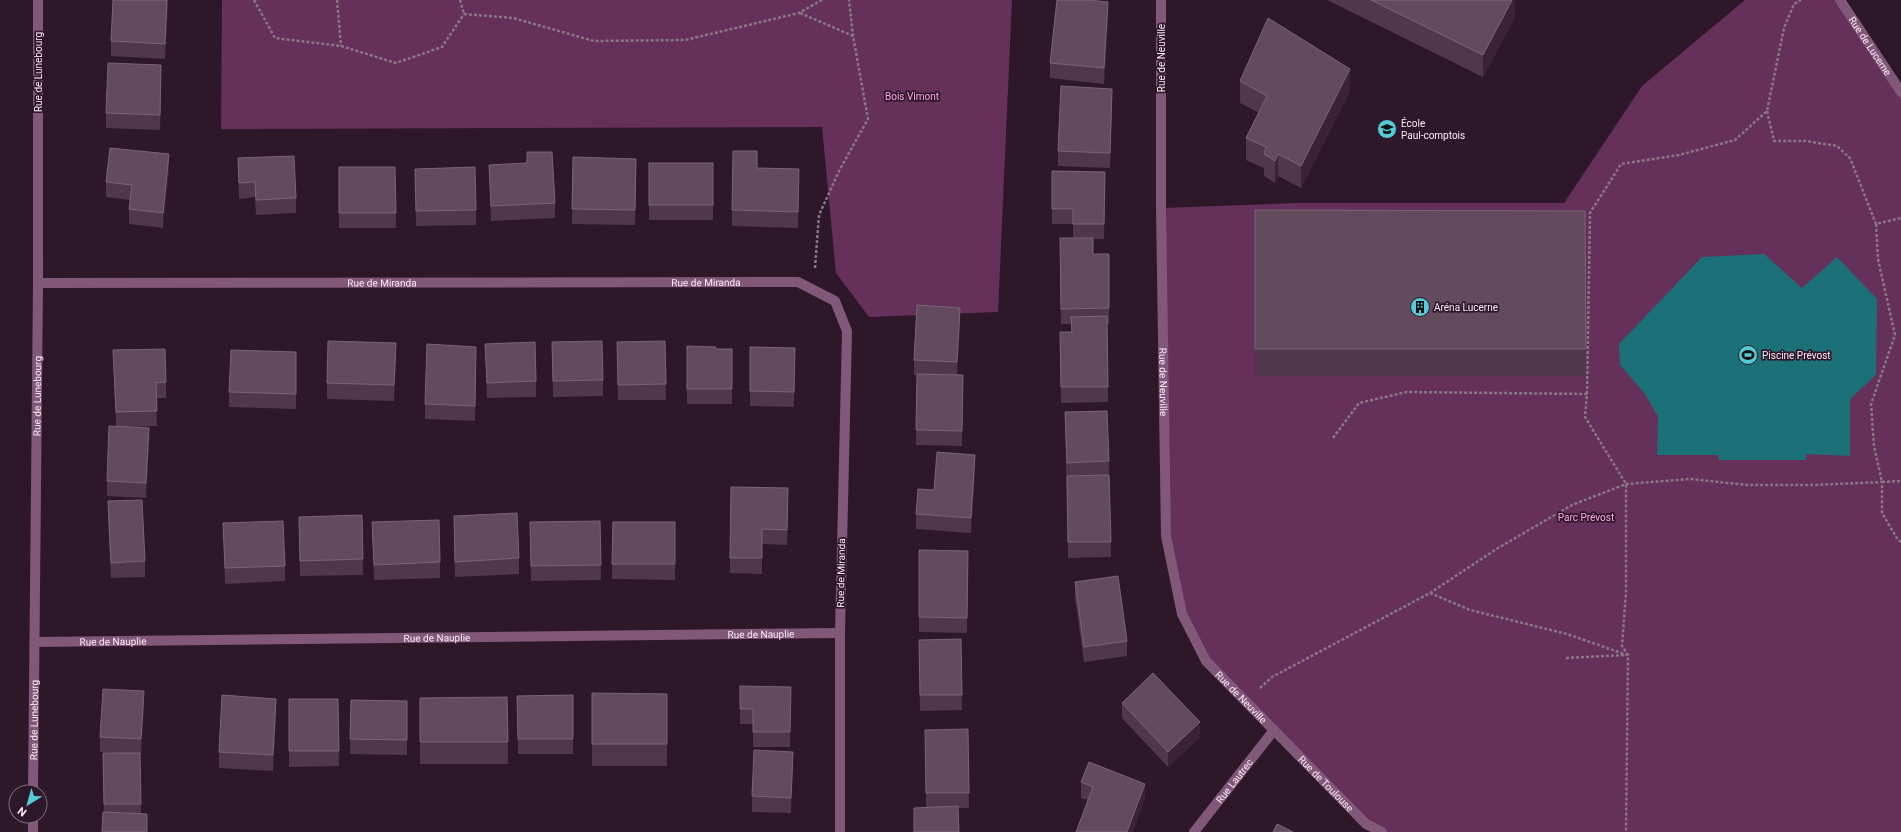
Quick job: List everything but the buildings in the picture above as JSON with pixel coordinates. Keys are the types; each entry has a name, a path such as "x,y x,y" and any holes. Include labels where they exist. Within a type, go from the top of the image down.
{"street":[{"name":"Rue de Lunebourg","path":"33,784 38,283 38,0"},
{"name":"Rue de Neuville","path":"1162,0 1161,208 1166,536 1182,614 1206,661 1274,730"},
{"name":"Rue de Lucerne","path":"1840,0 1901,92"},
{"name":"Rue de Miranda","path":"38,283 798,282 835,301 847,331 840,633 840,832"},
{"name":"Rue de Nauplie","path":"35,642 840,633"},
{"name":"Rue Lautrec","path":"1194,832 1274,730"},
{"name":"Rue de Toulouse","path":"1274,730 1366,824 1382,832"}],"path":[{"path":"254,0 275,38 341,46 396,63 442,47 464,14 460,0"},
{"path":"336,0 341,46"},
{"path":"464,14 512,18 594,41 685,40 799,13 822,0"},
{"path":"813,290 819,216 840,170 868,119 853,36 849,0"},
{"path":"1801,0 1794,4 1784,28 1767,111 1774,141 1806,141 1837,146 1850,158 1876,224 1878,259 1894,335 1871,404 1874,446 1882,482 1882,513 1898,540 1901,542"},
{"path":"799,13 853,36"},
{"path":"1626,832 1628,655 1622,646 1626,592 1626,484 1585,417 1587,394 1590,213 1621,164 1679,155 1735,140 1767,111"},
{"path":"1876,224 1901,218"},
{"path":"1333,438 1359,404 1407,392 1587,394"},
{"path":"1246,701 1272,677 1430,593 1498,548 1572,505 1626,484 1690,479 1748,485 1814,485 1901,481"},
{"path":"1430,593 1470,610 1567,634 1628,655"},
{"path":"1566,658 1628,655"}],"green space":[{"name":"Bois Vimont","path":"222,0 1012,0 998,312 869,317 836,273 822,127 221,129"},
{"name":"Parc Prévost","path":"1745,0 1840,0 1901,92 1901,832 1382,832 1366,824 1206,661 1182,614 1166,536 1161,208 1299,203 1564,203 1642,86"}],"water":[{"name":"Piscine Prévost","path":"1764,254 1802,288 1837,257 1877,299 1876,375 1850,399 1850,456 1806,454 1806,460 1719,460 1718,455 1657,455 1658,417 1645,394 1620,365 1619,344 1702,257"}],"place":[{"name":"École Paul-comptois","path":"1387,129"},
{"name":"Aréna Lucerne","path":"1420,307"},
{"name":"Piscine Prévost","path":"1748,355"}]}
